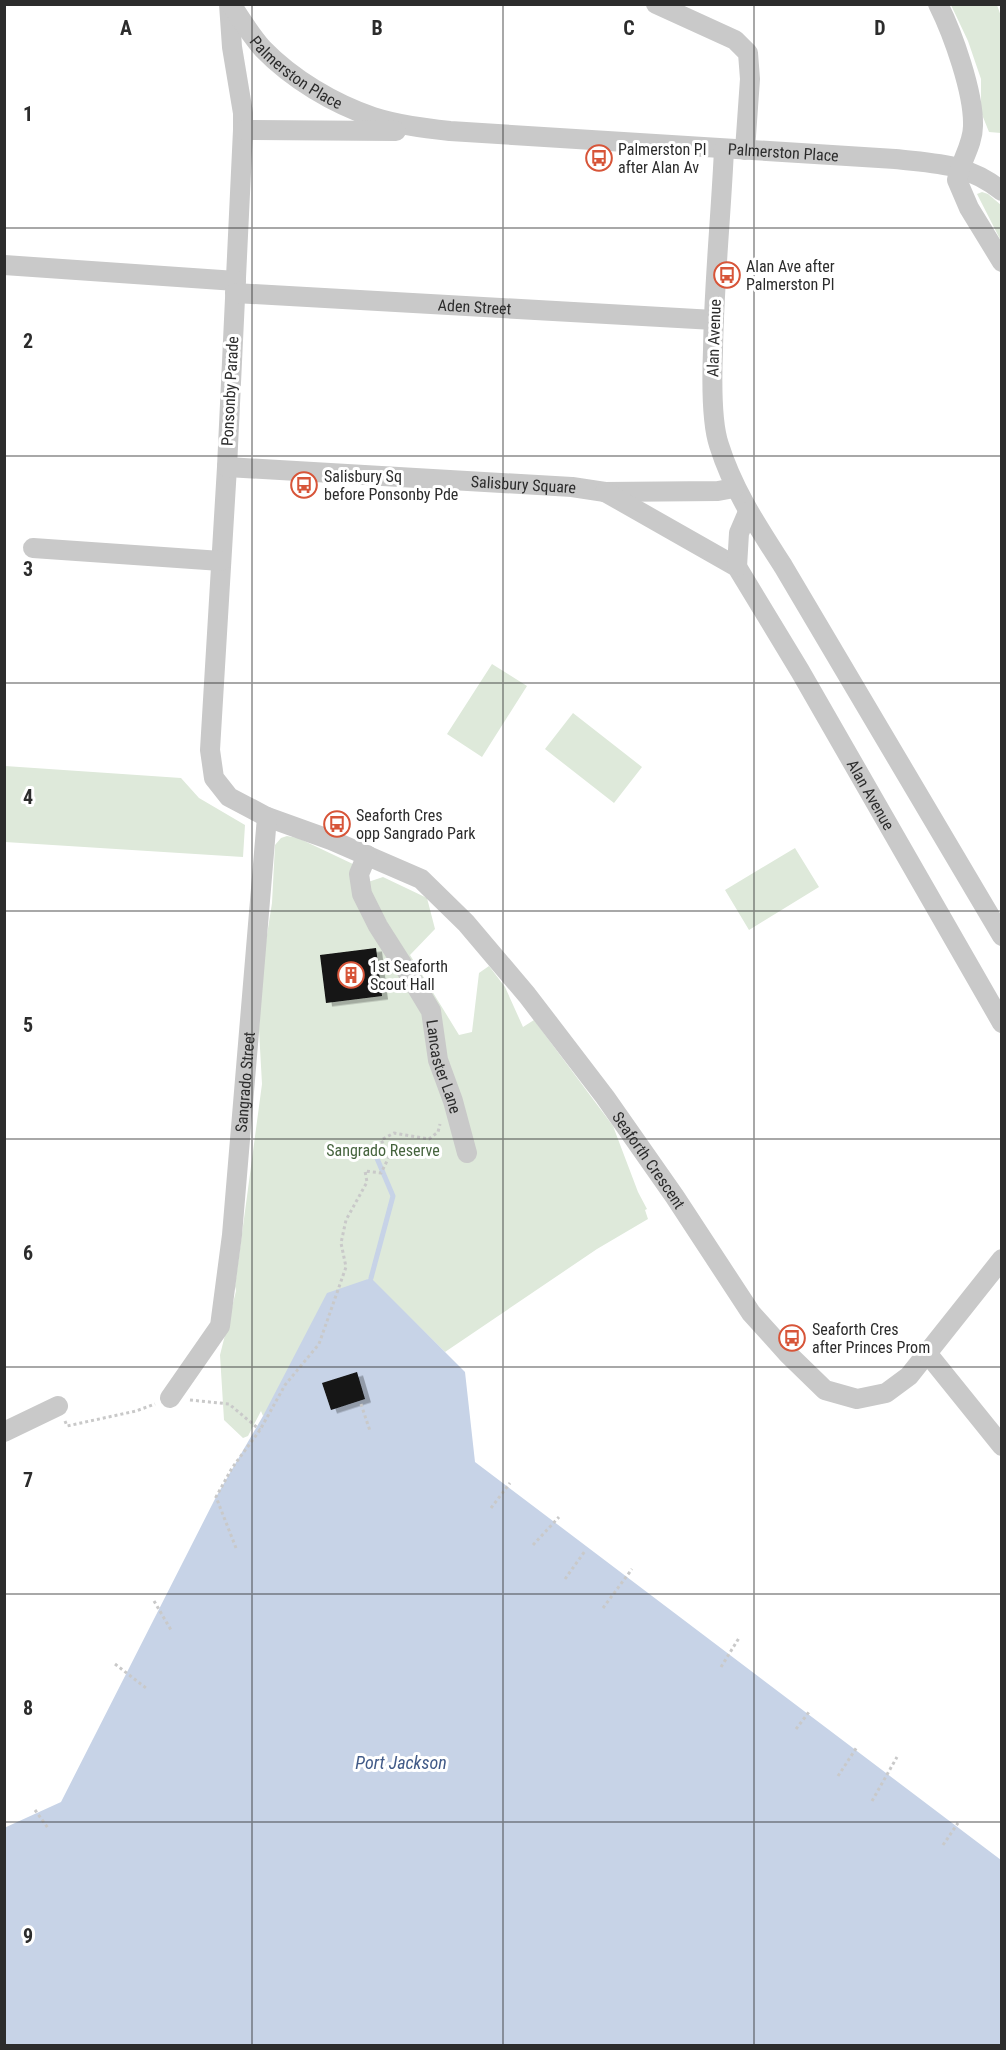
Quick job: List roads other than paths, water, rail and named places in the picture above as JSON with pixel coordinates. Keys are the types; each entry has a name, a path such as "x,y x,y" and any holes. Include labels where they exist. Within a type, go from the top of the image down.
{"street":[{"name":"Ponsonby Parade","path":"230,4 232,47 243,113 243,130 227,467 210,750 214,778 228,797 267,817"},
{"name":"Palmerston Place","path":"230,4 263,49 286,69 318,91 372,117 405,125 450,131"},
{"path":"656,4 735,40 748,53 750,79 745,150"},
{"path":"938,4 964,74 974,127 959,167 957,180 969,208 1002,262"},
{"name":"Palmerston Place","path":"243,130 450,131 895,159 959,167 988,180 1002,191"},
{"name":"Alan Avenue","path":"724,149 712,386 717,443 734,488 783,566 1002,936"},
{"name":"Aden Street","path":"4,265 236,287 714,320"},
{"name":"Salisbury Square","path":"227,467 572,487 605,492"},
{"path":"605,492 718,491 734,488"},
{"name":"Alan Avenue","path":"605,492 737,567 1002,1023"},
{"path":"737,567 739,533 748,512"},
{"path":"33,548 221,561"},
{"name":"Seaforth Crescent","path":"267,817 421,879 466,923 527,995 605,1097 675,1197 751,1313 788,1354 825,1389 856,1399 886,1393 909,1376 1002,1259"},
{"name":"Sangrado Street","path":"170,1398 220,1326 232,1235 267,817"},
{"name":"Lancaster Lane","path":"366,855 359,874 362,894 378,926 431,1011 438,1060 453,1101 467,1153"},
{"path":"927,1353 1002,1446"},
{"path":"4,1432 58,1406"}],"water":[{"name":"Port Jackson","path":"371,1278 465,1372 475,1462 1001,1860 1001,2045 5,2045 4,1828 61,1802 216,1497 263,1416 327,1293"}],"waterway":[{"path":"371,1278 393,1196 373,1149"}],"place":[{"name":"Palmerston Pl after Alan Av","path":"599,158"},
{"name":"Alan Ave after Palmerston Pl","path":"727,275"},
{"name":"Salisbury Sq before Ponsonby Pde","path":"304,485"},
{"name":"Seaforth Cres opp Sangrado Park","path":"337,824"},
{"name":"1st Seaforth Scout Hall","path":"351,975"},
{"name":"Seaforth Cres after Princes Prom","path":"792,1338"}],"park label":[{"name":"Sangrado Reserve","path":"383,1150"}]}
